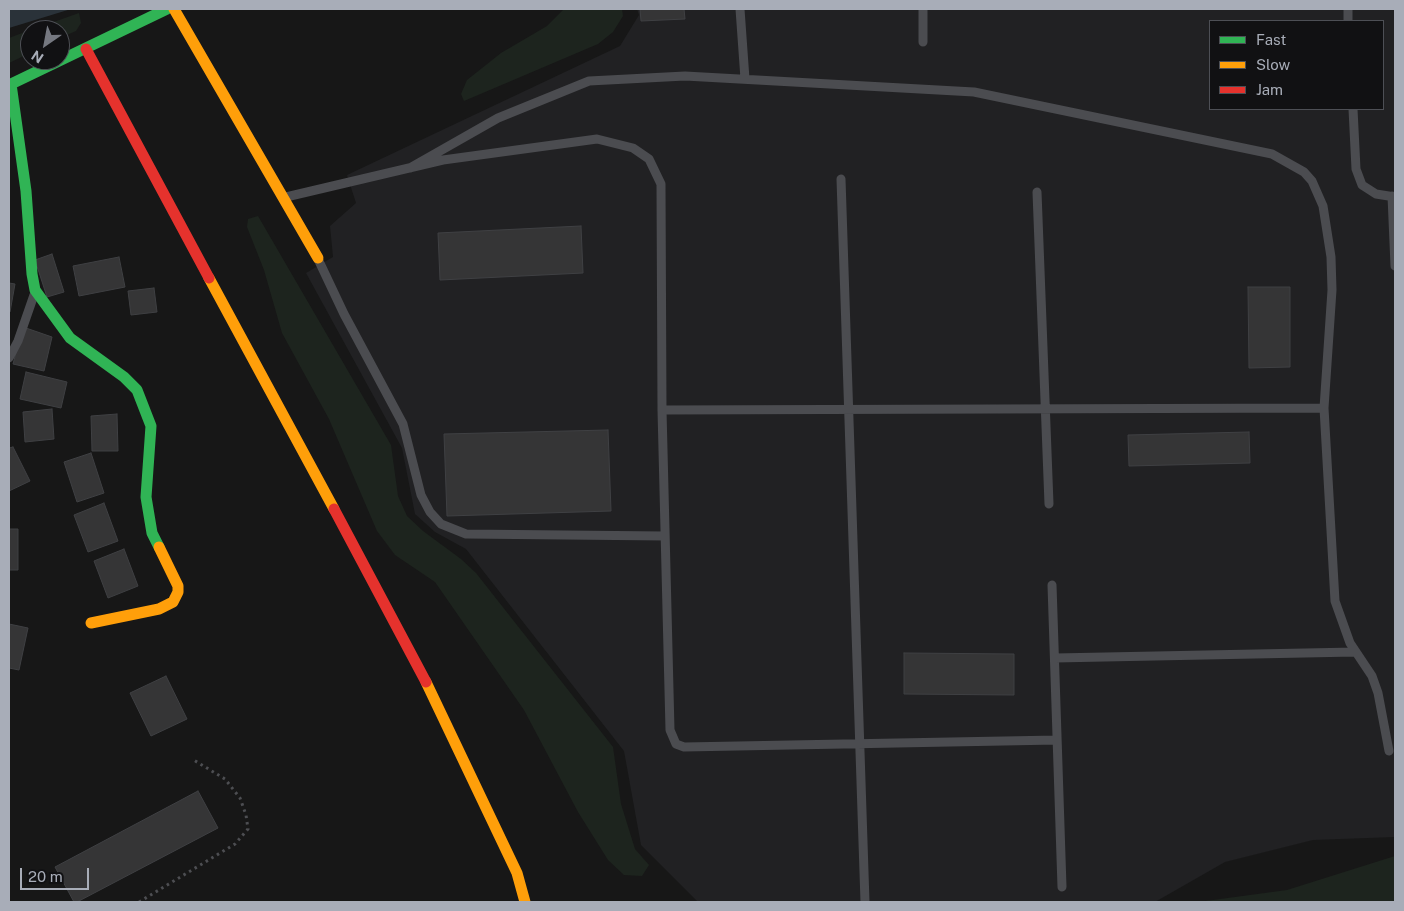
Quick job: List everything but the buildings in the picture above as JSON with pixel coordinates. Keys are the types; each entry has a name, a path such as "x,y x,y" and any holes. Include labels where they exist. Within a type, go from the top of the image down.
{"street":[{"path":"91,622 159,609 173,602 178,592 174,574 152,533 146,497 151,426 137,390 124,377 70,338 35,290 32,274 26,191 10,84 167,9"},
{"path":"174,9 318,258"},
{"path":"86,49 416,662 517,874 525,902"}],"lane":[{"path":"740,9 744,79"},
{"path":"923,9 923,42"},
{"path":"410,168 498,118 590,81 685,76 974,92 1272,154 1304,172 1312,181 1323,206 1331,257 1332,290 1324,408 1335,601 1350,643 1372,676 1378,693 1390,751"},
{"path":"1353,110 1356,169 1362,186 1376,194 1394,197 1395,266"},
{"path":"283,197 443,160 597,139 633,148 650,159 662,184 662,410 665,536 670,730 676,744 684,747 860,742 1057,740"},
{"path":"842,179 865,902"},
{"path":"1037,192 1049,504"},
{"path":"318,258 344,314 403,424 422,495 430,512 441,524 466,534 665,536"},
{"path":"9,358 18,341 35,290"},
{"path":"662,410 1324,408"},
{"path":"1052,585 1062,886"},
{"path":"1055,658 1355,652"}],"path":[{"path":"139,902 235,844 248,829 240,798 225,779 192,759"}],"shaded area":[{"path":"9,9 71,9 35,20 20,20 20,25 9,28"},
{"path":"564,9 622,9 623,16 613,32 598,44 464,101 461,94 467,80 501,53 547,26"},
{"path":"637,9 1395,9 1395,837 1313,840 1225,862 1155,902 698,902 641,845 624,751 466,549 435,532 415,514 402,448 306,273 333,257 330,226 356,203 347,175 620,46 639,15"},
{"path":"79,13 81,23 76,31 70,34 70,20 59,20"},
{"path":"20,34 20,58 9,63 9,38"},
{"path":"258,216 391,445 398,496 407,516 476,573 613,747 621,804 635,849 649,865 642,876 624,875 608,860 578,812 524,710 435,582 395,555 377,531 329,419 282,333 264,270 247,227 248,219"},
{"path":"1395,856 1395,902 1198,902 1287,890"}],"traffic: fast":[{"path":"9,85 167,9"},
{"path":"11,84 26,191 32,274 35,290 70,338 124,377 137,390 151,426 146,497 152,533 159,547"}],"traffic: slow":[{"path":"174,9 318,258"},
{"path":"209,278 334,509"},
{"path":"91,623 159,609 173,602 178,592 178,586 159,547"},
{"path":"426,682 517,873 525,902"}],"traffic: jam":[{"path":"86,49 209,278"},
{"path":"334,509 426,682"}]}
